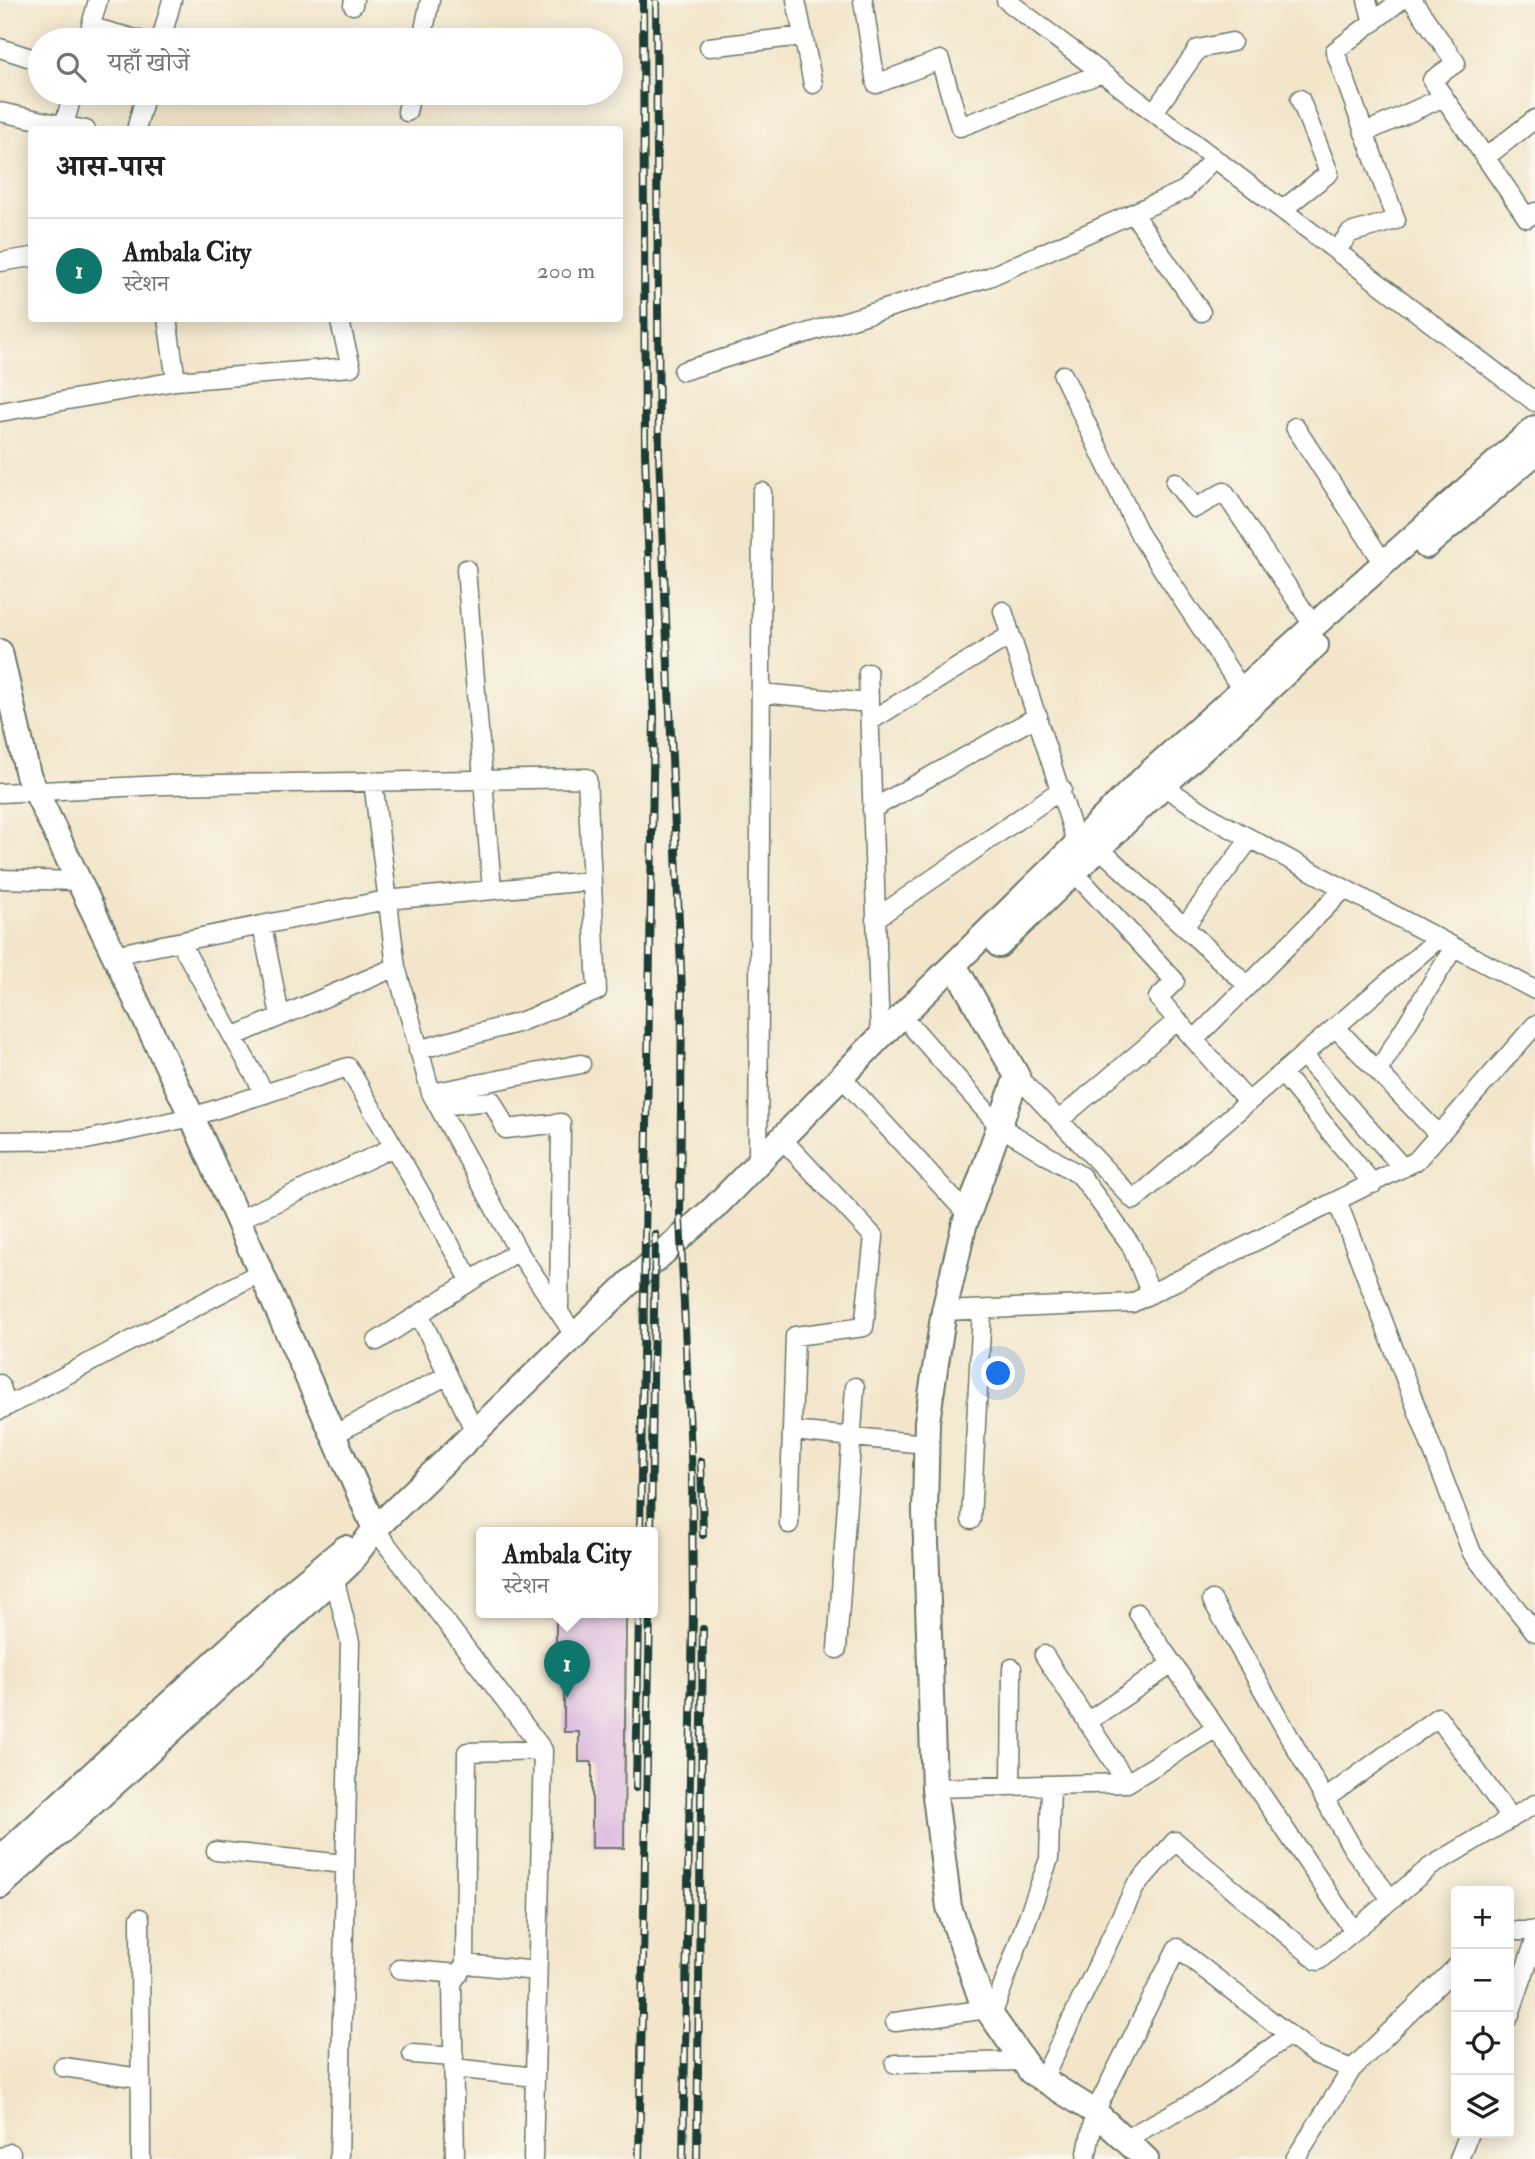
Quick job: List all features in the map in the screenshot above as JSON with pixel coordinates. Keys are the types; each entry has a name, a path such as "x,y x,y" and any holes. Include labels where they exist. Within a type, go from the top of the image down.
{"main road":[{"path":"1247,697 1313,625 1535,428"},
{"path":"786,1135 913,1028 959,972 1155,781 1247,697 1535,453"},
{"path":"0,652 28,775 192,1118 375,1529"},
{"path":"0,1886 126,1773 334,1577 375,1529 758,1164 880,1037 1074,872 1088,846"},
{"path":"959,972 1017,1076 968,1215 944,1311 926,1444 925,1511 934,1788 949,1907 990,2013 1031,2072 1095,2112 1146,2159"},
{"path":"0,1859 290,1592 337,1553 375,1529"}],"street":[{"path":"90,28 98,0"},
{"path":"164,28 172,0"},
{"path":"424,28 430,0"},
{"path":"796,0 813,84"},
{"path":"863,0 876,84 940,60 960,127 1102,73"},
{"path":"1006,0 1535,402"},
{"path":"1367,0 1373,23"},
{"path":"1336,251 1350,233 1396,220 1335,51 1401,0"},
{"path":"1412,0 1456,62 1432,79 1527,218 1535,212"},
{"path":"709,47 803,36"},
{"path":"1154,112 1198,49 1232,42"},
{"path":"0,48 28,57"},
{"path":"1364,133 1444,97"},
{"path":"1282,210 1329,173 1300,99"},
{"path":"64,125 70,105"},
{"path":"137,126 143,105"},
{"path":"407,112 408,105"},
{"path":"0,112 68,126"},
{"path":"1486,157 1535,119"},
{"path":"683,371 989,278 1185,190 1214,158"},
{"path":"1133,213 1201,312"},
{"path":"0,262 28,258"},
{"path":"168,322 176,381"},
{"path":"0,412 176,381 351,367 340,322"},
{"path":"1063,375 1140,535 1247,697"},
{"path":"1295,427 1383,562"},
{"path":"1175,482 1195,508 1224,492 1313,625"},
{"path":"758,1164 762,492"},
{"path":"466,569 492,890"},
{"path":"1003,611 1009,636 1062,789 1088,846 1248,985"},
{"path":"761,693 869,712 1009,636"},
{"path":"868,673 880,1037"},
{"path":"873,809 1038,716"},
{"path":"0,793 164,785 587,778 589,881 597,991 520,1022 418,1050"},
{"path":"1155,781 1250,839 1535,990"},
{"path":"373,782 396,967 434,1099 518,1251 575,1336"},
{"path":"875,919 1062,789"},
{"path":"1184,927 1250,839"},
{"path":"1074,872 1175,981 1158,998 1248,1102"},
{"path":"0,879 78,881"},
{"path":"113,955 386,900 589,881"},
{"path":"1195,1039 1344,889"},
{"path":"262,925 280,1016"},
{"path":"180,942 235,1036 265,1094"},
{"path":"1017,1076 1135,1200 1335,1027 1446,943"},
{"path":"1378,1071 1446,943"},
{"path":"235,1036 396,967"},
{"path":"1059,1120 1178,1020"},
{"path":"944,1311 1132,1303 1151,1294 1338,1203 1416,1161 1535,1025"},
{"path":"1335,1027 1438,1135"},
{"path":"913,1028 999,1126 1081,1176 1131,1245 1151,1294"},
{"path":"1303,1055 1403,1168"},
{"path":"434,1099 581,1064"},
{"path":"0,1141 86,1140 192,1118 348,1067 471,1281"},
{"path":"1282,1073 1373,1184"},
{"path":"848,1084 968,1215"},
{"path":"434,1099 492,1101 506,1129 561,1123 559,1311"},
{"path":"786,1135 874,1237 864,1327 795,1336 789,1524"},
{"path":"237,1220 394,1147"},
{"path":"1338,1203 1472,1553 1535,1632"},
{"path":"377,1341 518,1251"},
{"path":"0,1384 3,1408 261,1272"},
{"path":"971,1520 982,1310"},
{"path":"419,1314 475,1432"},
{"path":"333,1435 448,1375"},
{"path":"837,1648 855,1387"},
{"path":"792,1431 926,1444"},
{"path":"375,1529 543,1750 533,2159"},
{"path":"334,1577 350,1642 339,2159"},
{"path":"1212,1600 1353,1849 1391,1899"},
{"path":"1138,1613 1354,1931"},
{"path":"1044,1656 1127,1783"},
{"path":"1087,1722 1172,1664"},
{"path":"1011,1786 1012,1668"},
{"path":"1325,1798 1437,1717 1511,1819"},
{"path":"934,1788 1127,1783 1216,1728"},
{"path":"455,2159 453,1983 462,1969 467,1752 543,1750"},
{"path":"895,2022 990,2013 1049,1858 1051,1785"},
{"path":"1043,2079 1135,1887 1175,1841 1318,1961 1430,1867 1535,1804"},
{"path":"216,1851 345,1864"},
{"path":"140,1918 141,2159"},
{"path":"1514,1931 1535,1931"},
{"path":"1511,2012 1535,1941"},
{"path":"1086,2159 1095,2112 1177,1948 1314,2054 1352,2069"},
{"path":"399,1969 537,1971"},
{"path":"1295,2159 1352,2069 1451,1972"},
{"path":"1125,2140 1205,2096 1289,2035"},
{"path":"412,2053 535,2077"},
{"path":"895,2064 1024,2062"},
{"path":"62,2067 141,2078"},
{"path":"1463,2158 1467,2138"}],"building":[{"path":"556,1618 626,1618 624,1848 592,1848 592,1762 579,1762 579,1732 564,1732 564,1657 556,1656"}],"railway":[{"path":"640,1527 654,718 645,452 643,0"},
{"path":"656,0 659,455 682,992 680,1219 692,1476 693,1612 683,2159"},
{"path":"651,1527 655,1234"},
{"path":"701,1461 703,1535"},
{"path":"636,1788 639,1618"},
{"path":"639,2159 650,1618"},
{"path":"697,2159 703,1629"}],"place":[{"name":"Ambala City","path":"567,1698"}]}
